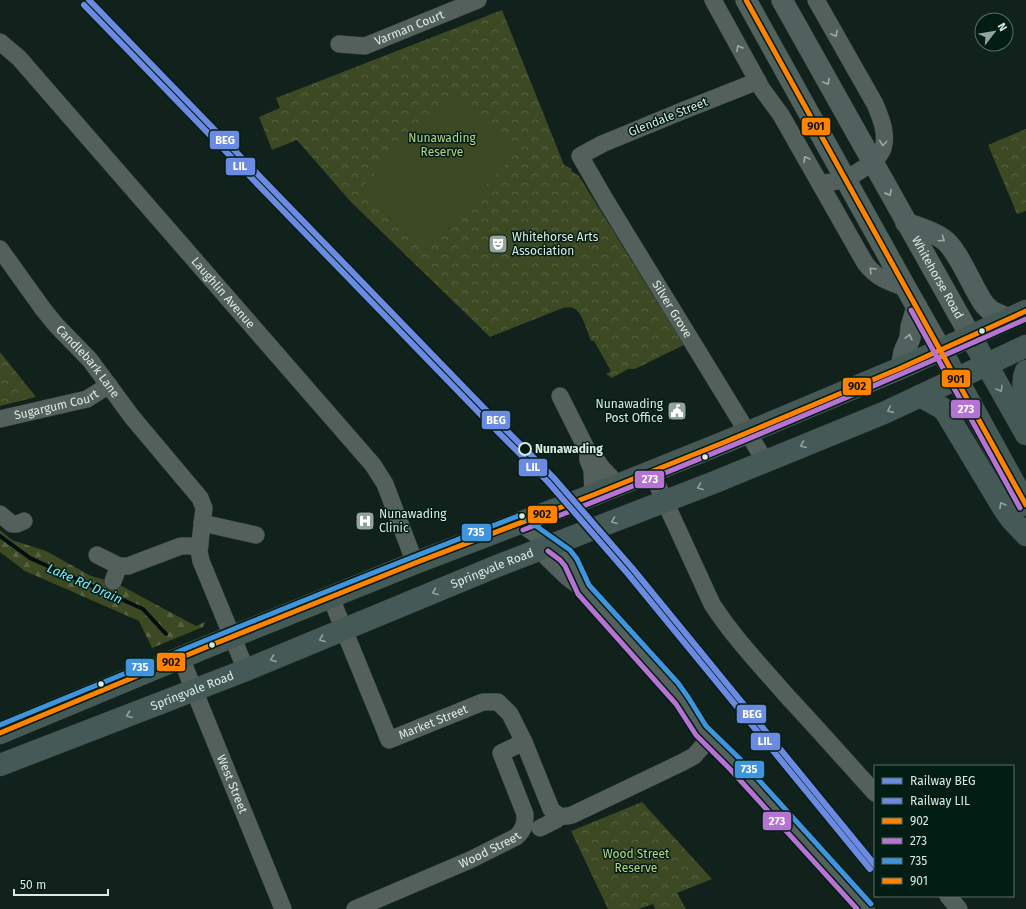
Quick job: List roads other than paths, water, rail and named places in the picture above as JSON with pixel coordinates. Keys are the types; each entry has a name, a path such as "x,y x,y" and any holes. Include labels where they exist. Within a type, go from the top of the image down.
{"highway":[{"path":"0,734 181,658 415,563 593,495 747,432 901,368 1018,315"},
{"name":"Whitehorse Road","path":"971,337 1026,434"},
{"name":"Springvale Road","path":"0,765 246,670 445,587 665,501 886,412 1026,346"},
{"path":"942,350 1026,505"},
{"path":"1014,412 1023,398 1024,378 1026,371"},
{"path":"920,396 942,408 947,414 1004,509 1026,535"}],"main road":[{"path":"746,0 942,350"},
{"name":"Whitehorse Road","path":"782,0 872,163 971,337"},
{"path":"906,223 938,236 946,241 953,250 984,304 991,310 1018,315"},
{"path":"901,368 917,307"}],"street":[{"name":"Varman Court","path":"339,44 365,46 478,0"},
{"path":"712,0 758,81 781,115 821,183 868,266 881,278 906,288"},
{"path":"816,0 874,104 882,120 884,131 883,147 879,156 872,163 845,179 833,183 821,183"},
{"name":"Laughlin Avenue","path":"0,42 19,58 372,465 385,484 415,563"},
{"name":"Glendale Street","path":"580,156 602,144 758,81"},
{"name":"Silver Grove","path":"580,156 598,188 765,461"},
{"name":"Candlebark Lane","path":"0,249 48,314 90,360 132,417 200,498 204,508 200,546 201,561 246,670"},
{"name":"Sugargum Court","path":"0,419 88,399 109,386"},
{"path":"560,396 588,452 618,485"},
{"path":"588,452 588,460 592,470 593,495"},
{"path":"651,471 712,604 723,621 733,635 874,792"},
{"path":"202,523 256,535"},
{"path":"520,523 546,548 565,555 571,562 584,589 672,687 701,731 734,763 866,909"},
{"path":"97,555 116,574 128,566 181,546 200,546"},
{"name":"Market Street","path":"331,598 389,740 483,702 498,702 510,714 524,742 551,809 560,816"},
{"name":"West Street","path":"181,658 283,909"},
{"path":"540,828 556,820 560,816 566,817 572,815 681,763 694,756 709,739"},
{"name":"Wood Street","path":"355,909 470,860 516,837 522,832 525,822 525,814 501,752 524,742"},
{"path":"949,897 959,909"}],"waterway":[{"name":"Lake Rd Drain","path":"0,536 30,558 143,609 166,634"}],"rail line":[{"name":"BEG","path":"89,0 486,410 553,477 633,569 874,864"},
{"name":"LIL","path":"84,5 481,415 548,482 628,574 870,869"}],"place":[{"name":"Whitehorse Arts Association","path":"498,244"},
{"name":"Nunawading Post Office","path":"677,411"},
{"name":"Nunawading","path":"525,449"},
{"name":"Nunawading Clinic","path":"365,521"}],"park label":[{"name":"Nunawading Reserve","path":"442,145"},
{"name":"Wood Street Reserve","path":"636,861"}]}
